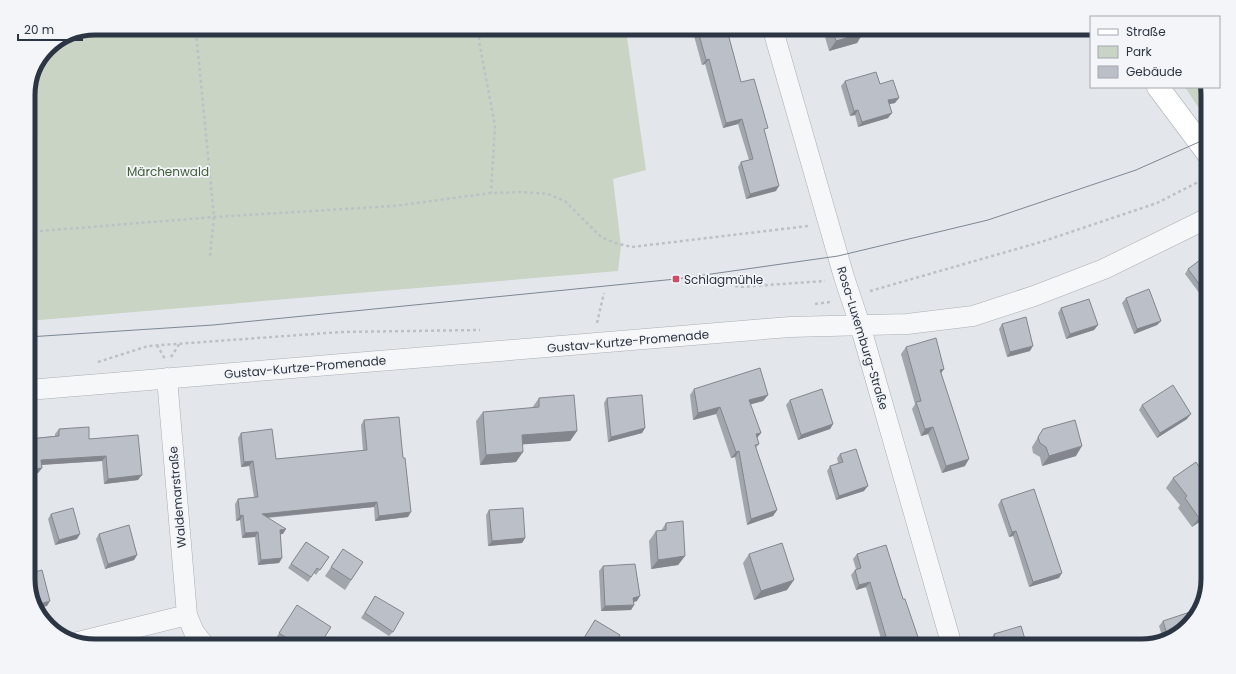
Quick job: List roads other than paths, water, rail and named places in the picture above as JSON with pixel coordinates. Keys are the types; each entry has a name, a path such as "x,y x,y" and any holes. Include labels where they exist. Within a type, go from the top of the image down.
{"street":[{"name":"Rosa-Luxemburg-Straße","path":"774,35 844,277 860,325 950,639"},
{"path":"1159,88 1201,145"},
{"name":"Gustav-Kurtze-Promenade","path":"35,389 167,370 597,343 790,327 907,324 973,316 1034,296 1104,269 1201,221"},
{"name":"Waldemarstraße","path":"167,370 187,615 194,632 200,639"},
{"path":"92,639 187,615"}],"tram line":[{"path":"35,337 213,325 676,279 838,256 988,220 1136,170 1201,141"}],"place":[{"name":"Schlagmühle","path":"676,279"}],"park label":[{"name":"Märchenwald","path":"168,171"}]}
